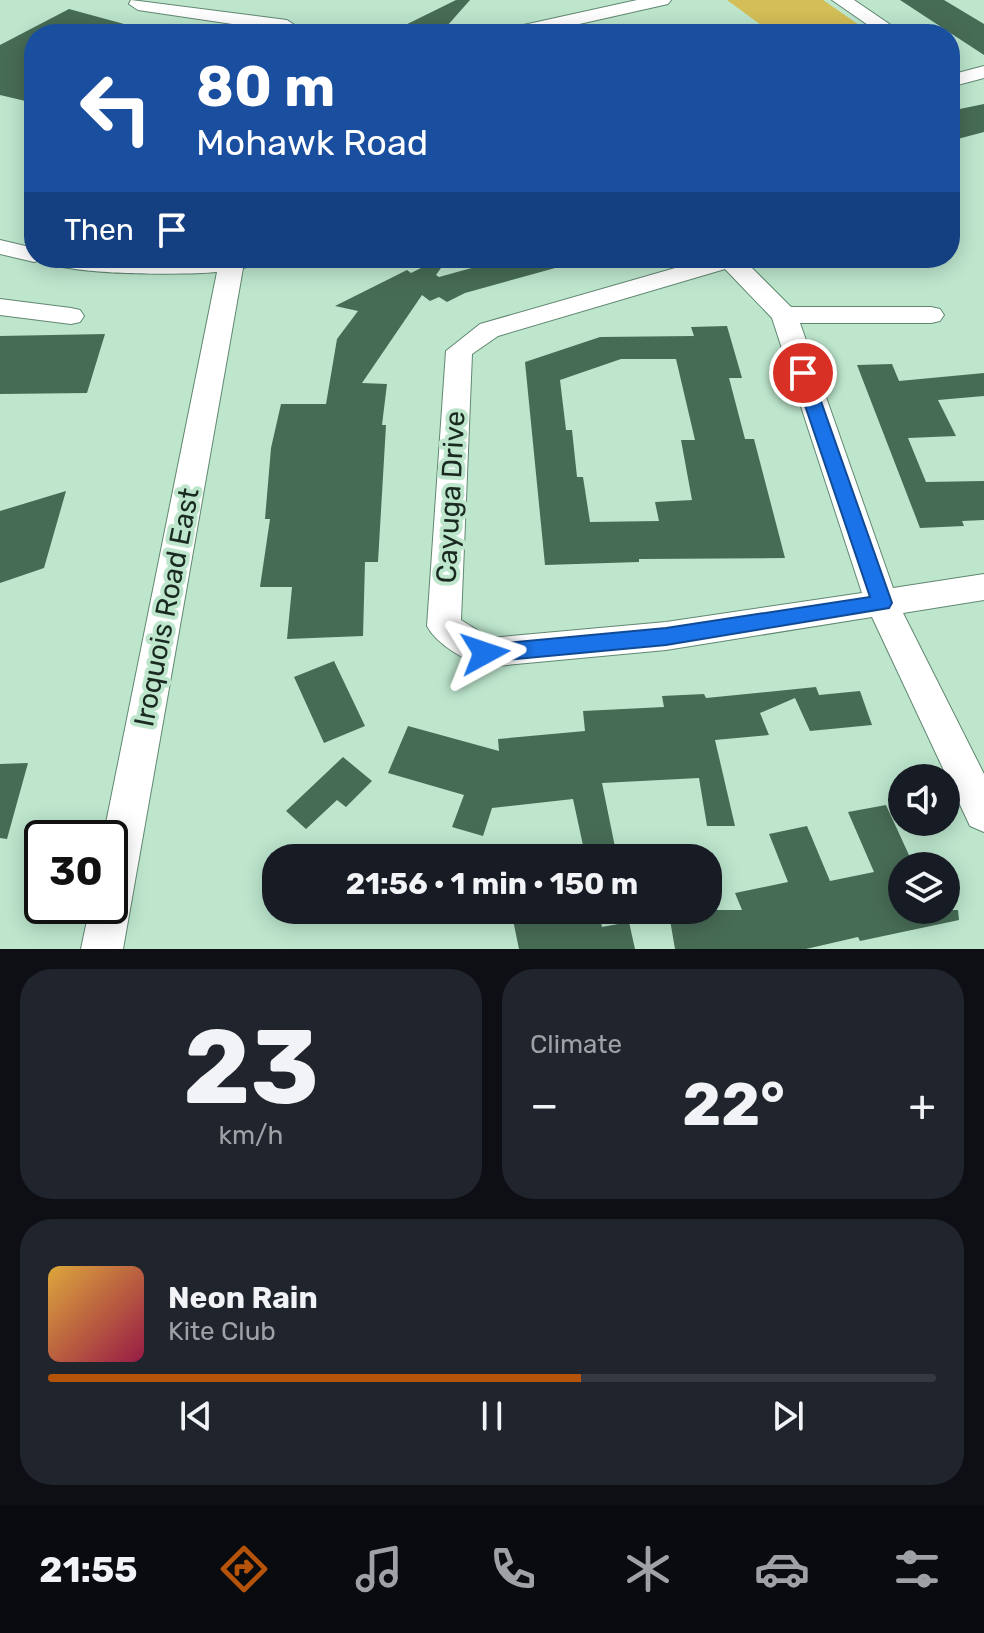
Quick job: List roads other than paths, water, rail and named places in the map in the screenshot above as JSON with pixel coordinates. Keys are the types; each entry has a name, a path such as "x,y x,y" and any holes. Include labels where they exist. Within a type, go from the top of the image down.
{"street":[{"path":"555,24 662,0"},
{"path":"841,0 878,24"},
{"path":"138,4 287,24"},
{"path":"960,75 984,72"},
{"name":"Iroquois Road East","path":"102,949 237,268"},
{"name":"Cayuga Drive","path":"699,268 489,330 459,351 444,626 485,653 666,636 882,603"},
{"path":"738,268 784,315 882,603 984,814"},
{"path":"0,307 71,316"},
{"path":"784,315 931,315"},
{"path":"882,603 984,587"}]}
